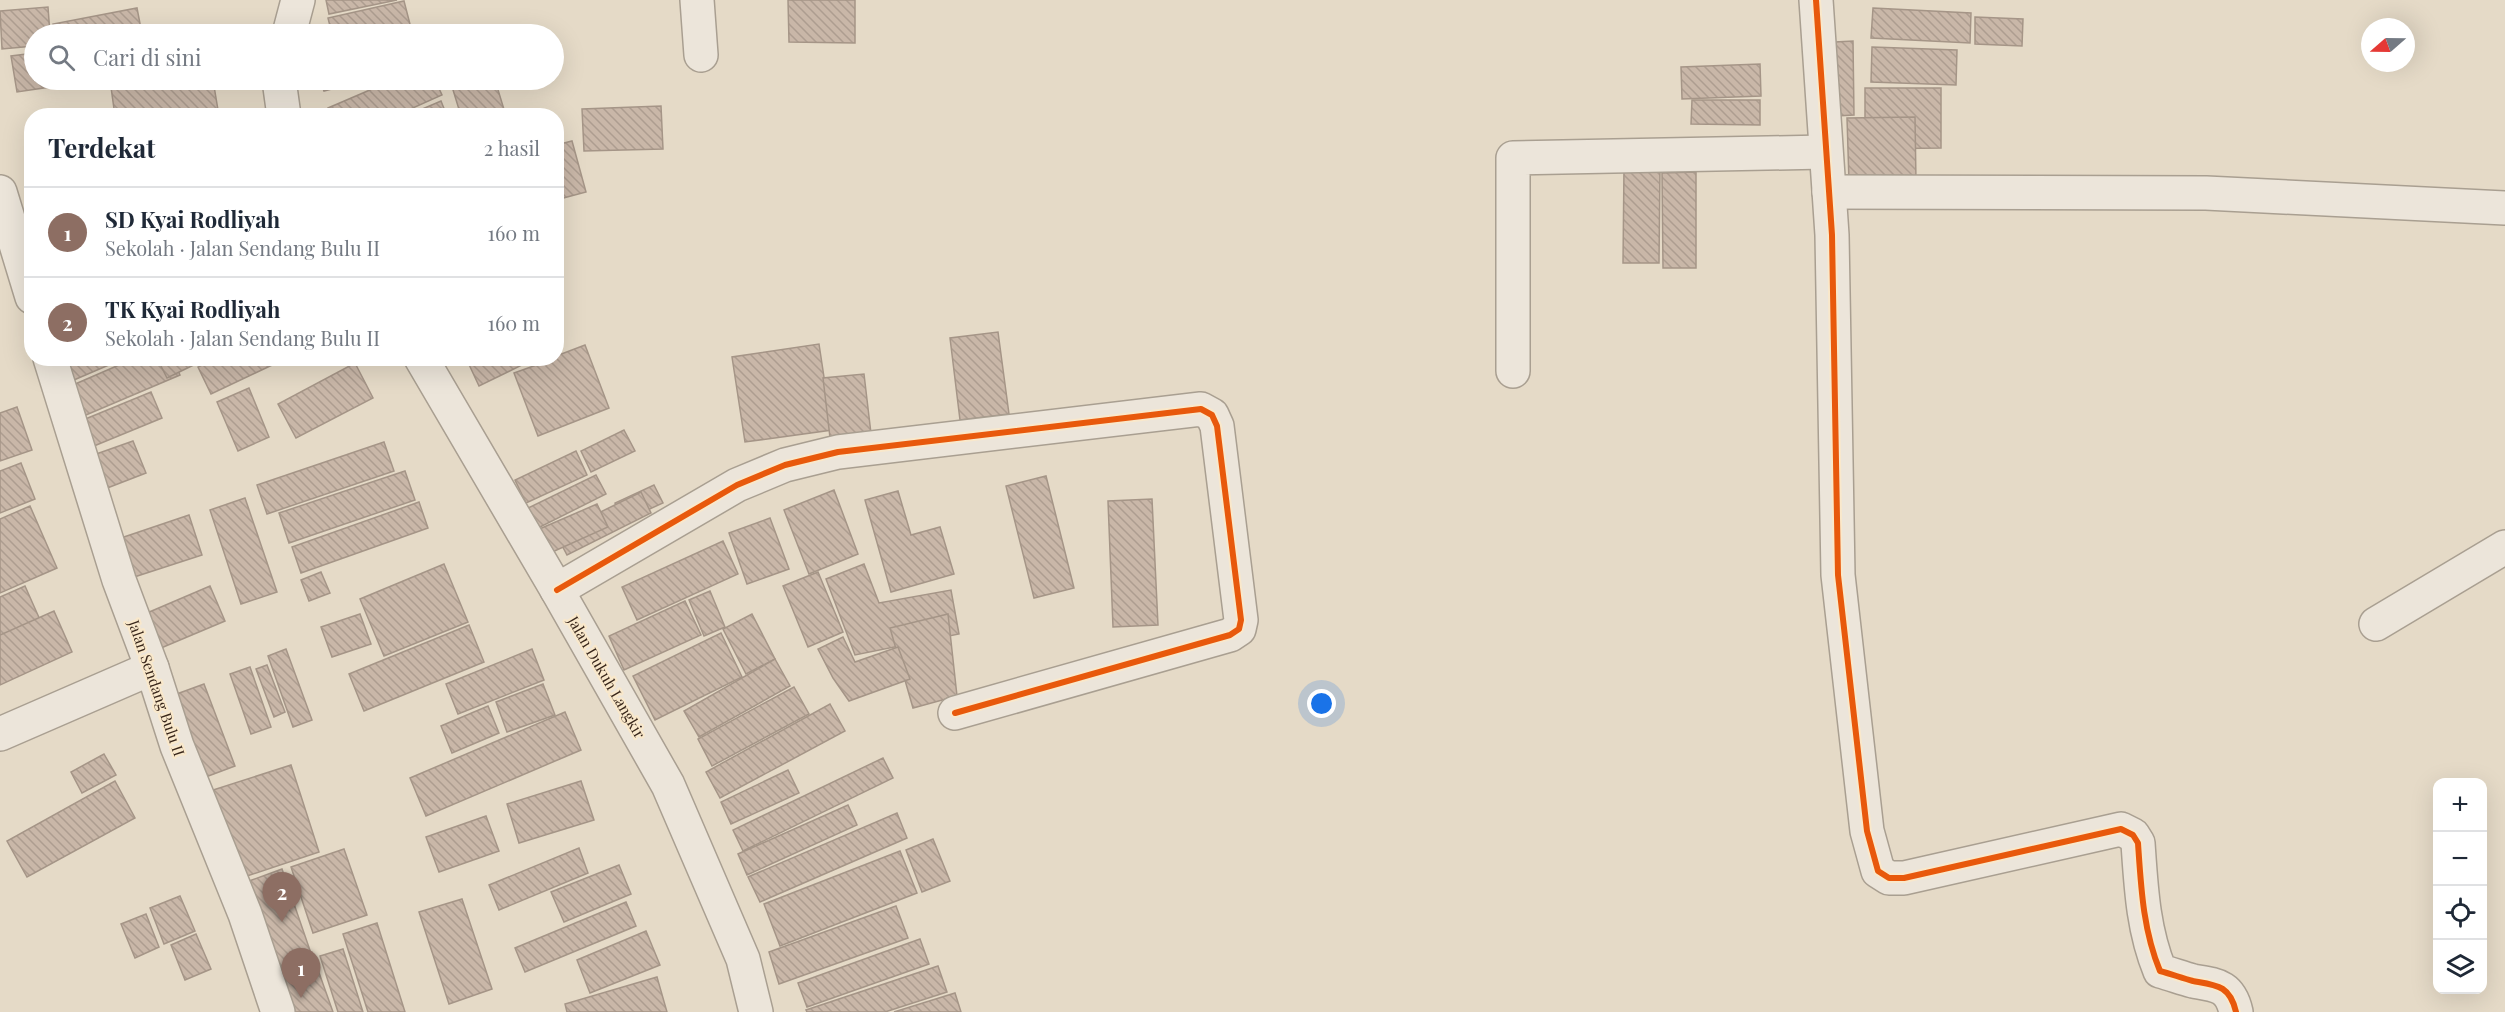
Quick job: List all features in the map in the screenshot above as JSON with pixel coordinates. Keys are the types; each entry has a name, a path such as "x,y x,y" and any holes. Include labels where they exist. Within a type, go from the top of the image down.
{"street":[{"path":"292,24 298,0"},
{"path":"697,0 701,55"},
{"path":"1816,0 1832,235 1838,575 1867,831 1878,871 1889,878 1904,878 2121,829 2133,835 2138,843 2143,912 2153,954 2160,971 2190,980 2220,985 2233,1000 2236,1012"},
{"path":"280,90 283,108"},
{"path":"1513,371 1513,158 1825,152"},
{"path":"0,192 24,271"},
{"path":"1829,192 2206,193 2505,208"},
{"name":"Jalan Sendang Bulu II","path":"52,366 105,539 152,668 177,746 224,859 278,1012"},
{"name":"Jalan Dukuh Langkir","path":"426,366 669,785 743,959 756,1012"},
{"path":"557,590 736,485 785,465 838,452 1166,413 1201,409 1212,415 1217,426 1241,620 1239,629 1230,635 955,713"},
{"path":"2376,624 2505,547"},
{"path":"0,734 152,668"}],"building":[{"path":"326,0 397,0 329,14"},
{"path":"788,0 855,0 855,43 789,42"},
{"path":"404,1 410,24 330,24 328,18"},
{"path":"48,7 49,24 24,24 24,47 2,49 0,11"},
{"path":"137,8 140,24 53,24"},
{"path":"1873,8 1971,13 1970,43 1871,38"},
{"path":"1975,17 2023,19 2022,46 1975,44"},
{"path":"1853,41 1854,115 1836,116 1835,42"},
{"path":"1872,47 1957,50 1956,85 1871,82"},
{"path":"24,54 24,90 30,90 17,92 11,56"},
{"path":"1760,64 1761,96 1682,99 1681,67"},
{"path":"1865,88 1941,88 1941,148 1865,149"},
{"path":"111,90 215,90 218,108 114,108"},
{"path":"370,90 440,90 442,95 413,108 328,108"},
{"path":"453,90 498,90 504,108 459,108"},
{"path":"1692,100 1760,100 1760,125 1691,124"},
{"path":"441,101 444,108 425,108"},
{"path":"661,106 663,149 584,151 582,109"},
{"path":"1915,117 1916,181 1849,182 1847,118"},
{"path":"572,141 586,192 564,198 564,143"},
{"path":"1624,167 1660,167 1659,263 1623,263"},
{"path":"1696,172 1696,268 1663,268 1662,173"},
{"path":"998,332 1009,414 960,420 950,338"},
{"path":"819,344 832,430 745,442 732,357"},
{"path":"585,345 609,408 538,436 514,373 534,366 564,366 564,353"},
{"path":"68,366 106,366 74,380"},
{"path":"117,366 176,366 180,375 86,415 73,385"},
{"path":"161,366 192,366 167,378"},
{"path":"200,366 270,366 211,394 198,367"},
{"path":"349,366 357,366 373,398 296,438 278,404"},
{"path":"470,366 520,366 479,386"},
{"path":"864,374 872,442 831,446 823,378"},
{"path":"249,388 269,437 238,451 217,402"},
{"path":"151,392 162,418 94,446 83,420"},
{"path":"17,407 32,450 0,461 0,413"},
{"path":"624,430 635,451 591,472 581,451"},
{"path":"133,441 146,473 97,492 85,458"},
{"path":"384,442 394,471 267,514 257,485"},
{"path":"576,451 587,475 526,503 515,480"},
{"path":"21,463 35,499 0,513 0,471"},
{"path":"405,471 415,500 289,543 279,513"},
{"path":"596,475 606,494 538,528 528,508"},
{"path":"1046,476 1074,588 1034,598 1006,486"},
{"path":"654,485 663,503 623,521 615,503"},
{"path":"834,490 858,554 809,574 784,510"},
{"path":"898,491 911,535 940,527 954,574 891,592 865,500"},
{"path":"641,492 651,513 567,555 556,534"},
{"path":"245,498 277,592 241,604 210,510"},
{"path":"1152,499 1158,625 1113,627 1108,501"},
{"path":"419,502 428,528 301,573 292,547"},
{"path":"597,504 608,527 539,558 528,534"},
{"path":"30,506 57,568 0,593 0,519"},
{"path":"189,515 202,555 125,580 112,541"},
{"path":"770,518 789,569 747,584 729,533"},
{"path":"723,541 738,574 637,620 622,587"},
{"path":"444,564 468,622 384,656 360,599"},
{"path":"864,564 879,603 951,590 959,634 855,655 826,579"},
{"path":"321,572 330,593 309,601 301,580"},
{"path":"818,572 843,632 808,647 783,586"},
{"path":"25,586 53,649 0,673 0,597"},
{"path":"210,586 225,621 154,651 140,616"},
{"path":"710,591 725,627 704,636 689,600"},
{"path":"685,601 701,635 624,670 609,636"},
{"path":"54,611 72,652 0,685 0,635"},
{"path":"360,614 371,644 332,657 321,627"},
{"path":"752,614 775,659 746,674 723,629"},
{"path":"948,614 957,696 913,708 890,628"},
{"path":"469,625 484,662 364,711 349,674"},
{"path":"721,633 742,677 655,720 633,676"},
{"path":"843,637 855,662 898,647 910,679 849,701 833,678 818,649"},
{"path":"286,649 312,720 293,727 268,656"},
{"path":"532,649 544,680 458,714 446,684"},
{"path":"775,659 790,686 699,737 684,711"},
{"path":"267,665 285,712 274,717 256,669"},
{"path":"250,667 271,727 251,734 230,674"},
{"path":"204,684 235,766 195,781 163,699"},
{"path":"543,684 555,715 507,732 496,702"},
{"path":"794,687 809,714 712,766 698,739"},
{"path":"830,704 845,731 720,798 706,772"},
{"path":"488,706 499,733 452,753 441,726"},
{"path":"565,712 581,750 426,816 410,778"},
{"path":"104,754 116,775 82,793 71,772"},
{"path":"883,758 893,778 743,851 733,830"},
{"path":"291,765 319,852 238,879 210,791"},
{"path":"788,770 799,793 731,824 721,802"},
{"path":"115,781 135,818 27,877 7,841"},
{"path":"581,781 594,820 519,843 507,804"},
{"path":"848,805 857,825 747,875 738,854"},
{"path":"897,813 907,838 760,902 748,877"},
{"path":"486,816 499,851 439,872 426,837"},
{"path":"933,839 950,881 922,892 906,850"},
{"path":"579,848 588,873 499,910 489,885"},
{"path":"344,849 367,915 313,933 291,867"},
{"path":"900,851 917,893 780,946 764,904"},
{"path":"619,865 631,894 564,922 551,892"},
{"path":"282,869 314,962 281,974 249,881"},
{"path":"180,896 195,931 164,944 150,908"},
{"path":"462,899 492,989 449,1004 419,912"},
{"path":"626,902 636,926 525,972 515,948"},
{"path":"896,906 908,938 779,984 769,952"},
{"path":"146,914 159,947 135,958 121,924"},
{"path":"377,923 405,1012 368,1012 343,934"},
{"path":"646,931 660,965 590,993 577,960"},
{"path":"196,934 211,969 185,980 171,945"},
{"path":"920,939 929,964 807,1007 798,983"},
{"path":"343,949 363,1012 338,1012 320,956"},
{"path":"938,966 947,992 885,1012 807,1012 806,1010"},
{"path":"317,967 333,1012 280,1012 270,983"},
{"path":"657,977 667,1012 567,1012 565,1004"},
{"path":"955,993 961,1012 894,1012"}],"cycle path":[{"path":"1816,0 1832,235 1838,575 1867,831 1878,871 1889,878 1904,878 2121,829 2133,835 2138,843 2146,924 2160,971 2221,988 2230,996 2236,1012"},
{"path":"557,590 737,485 785,465 838,452 1201,409 1212,415 1217,426 1241,620 1239,629 1230,635 955,713"}],"place":[{"name":"TK Kyai Rodliyah","path":"282,922"},
{"name":"SD Kyai Rodliyah","path":"301,998"}]}
